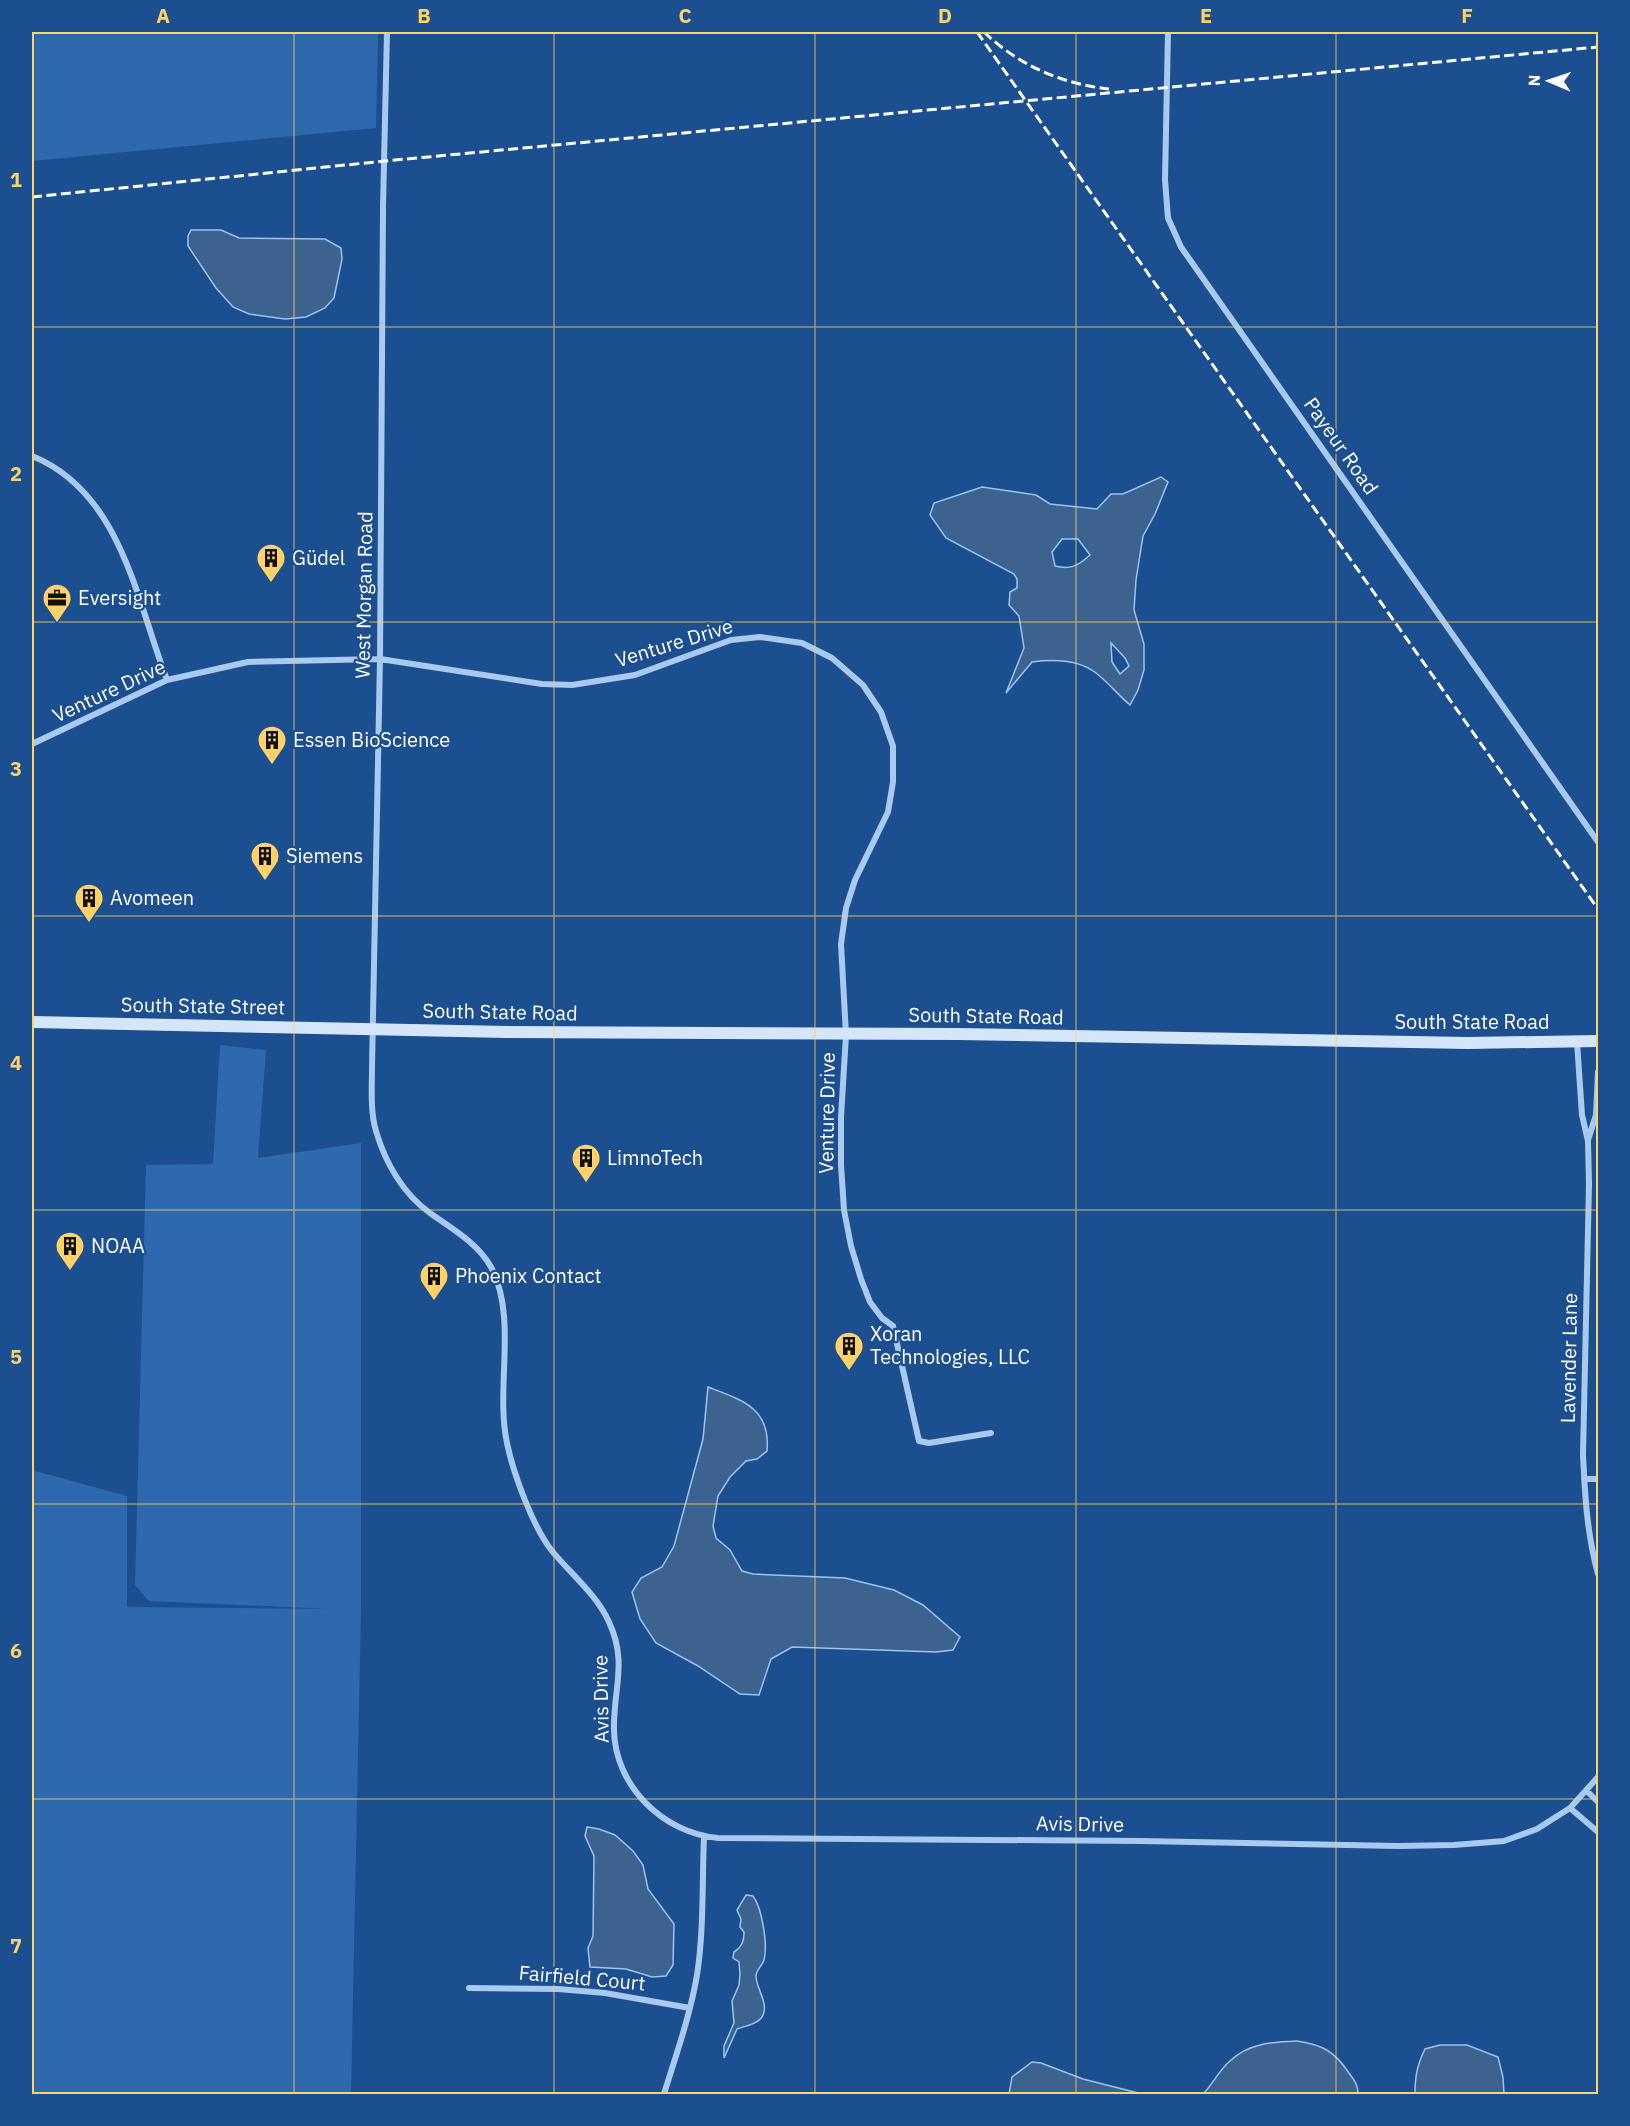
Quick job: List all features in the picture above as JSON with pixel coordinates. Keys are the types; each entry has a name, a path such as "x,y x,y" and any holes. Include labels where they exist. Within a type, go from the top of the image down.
{"main road":[{"name":"South State Street","path":"32,1022 374,1029"},
{"name":"South State Road","path":"374,1029 1599,1041"}],"street":[{"name":"West Morgan Road","path":"374,1029 387,32"},
{"name":"Payeur Road","path":"1168,32 1165,180 1168,218 1181,247 1599,842"},
{"path":"32,456 41,459 71,479 99,510 115,537 166,680"},
{"name":"Venture Drive","path":"32,744 166,680 248,662 380,659 542,684 572,685 635,675 731,640 760,637 802,643 832,658 863,685 881,712 892,746 893,782 888,812 855,880 846,908 841,944 846,1035 841,1165 844,1210 851,1246 870,1302 882,1318 893,1326 919,1441 929,1443 991,1433"},
{"name":"Avis Drive","path":"374,1029 372,1094 375,1129 395,1175 408,1193 423,1208 465,1238 480,1252 491,1267 501,1298 504,1330 503,1394 507,1443 516,1475 532,1515 550,1549 597,1603 613,1631 620,1663 614,1730 624,1772 637,1794 657,1813 688,1833 704,1837 1415,1846 1504,1841 1537,1829 1570,1808"},
{"name":"Lavender Lane","path":"1576,1042 1582,1115 1588,1141 1584,1479 1587,1528 1599,1574"},
{"name":"Lavender Lane","path":"1588,1141 1596,1115 1599,1072"},
{"path":"1584,1479 1599,1479"},
{"path":"1599,1777 1570,1808 1599,1832"},
{"path":"1587,1791 1599,1802"},
{"path":"664,2094 690,2008 697,1972 704,1837"},
{"name":"Fairfield Court","path":"469,1988 558,1989 605,1993 690,2008"}],"shaded area":[{"path":"32,32 378,32 376,128 32,161"},
{"path":"191,230 221,230 239,238 325,239 341,248 342,259 334,298 325,308 306,317 285,319 249,314 233,307 216,288 188,246 188,236"},
{"path":"1161,477 1168,482 1143,536 1134,610 1144,644 1144,670 1138,690 1130,705 1105,680 1089,668 1066,661 1032,662 1006,693 1024,648 1019,616 1009,605 1010,592 1017,588 1017,579 1014,574 946,538 930,515 934,503 982,487 1036,495 1050,504 1097,509 1111,494 1123,494","holes":["1062,539 1078,539 1090,555 1074,566 1065,568 1055,566 1052,552","1111,643 1129,666 1120,674 1112,662"]},
{"path":"220,1045 266,1050 258,1158 361,1143 361,1609 351,2094 32,2094 32,1470 127,1496 127,1607 331,1609 149,1601 135,1585 146,1165 213,1164"},
{"path":"708,1387 732,1396 752,1408 759,1415 767,1436 767,1451 757,1459 746,1461 730,1477 718,1496 713,1526 716,1538 730,1550 742,1571 753,1574 845,1578 894,1590 923,1605 960,1637 953,1650 936,1652 792,1647 771,1659 759,1695 740,1694 698,1666 656,1643 640,1619 632,1592 641,1578 662,1567 674,1546 703,1439"},
{"path":"587,1827 615,1835 633,1851 643,1865 648,1889 674,1924 673,1965 666,1976 652,1977 626,1969 590,1967 588,1948 593,1936 594,1856 585,1836"},
{"path":"746,1895 753,1896 763,1927 764,1960 756,1976 764,2002 764,2012 758,2021 737,2029 724,2058 724,2046 734,2023 732,2001 739,1985 740,1974 739,1962 733,1958 744,1935 737,1910"},
{"path":"1297,2041 1321,2047 1333,2054 1344,2065 1354,2081 1358,2094 1203,2094 1226,2065 1245,2050 1270,2043"},
{"path":"1440,2045 1467,2045 1498,2057 1504,2094 1415,2094 1417,2071 1425,2049"},
{"path":"1032,2062 1041,2063 1083,2079 1142,2094 1009,2094 1012,2077"}],"railway":[{"path":"977,32 1598,909"},
{"path":"984,32 1011,54 1042,71 1074,83 1109,89"},
{"path":"32,197 385,161 1598,47"}],"place":[{"name":"Güdel","path":"271,584"},
{"name":"Eversight","path":"57,624"},
{"name":"Essen BioScience","path":"272,766"},
{"name":"Siemens","path":"265,882"},
{"name":"Avomeen","path":"89,924"},
{"name":"LimnoTech","path":"586,1184"},
{"name":"NOAA","path":"70,1272"},
{"name":"Phoenix Contact","path":"434,1302"},
{"name":"Xoran Technologies, LLC","path":"849,1372"}]}
